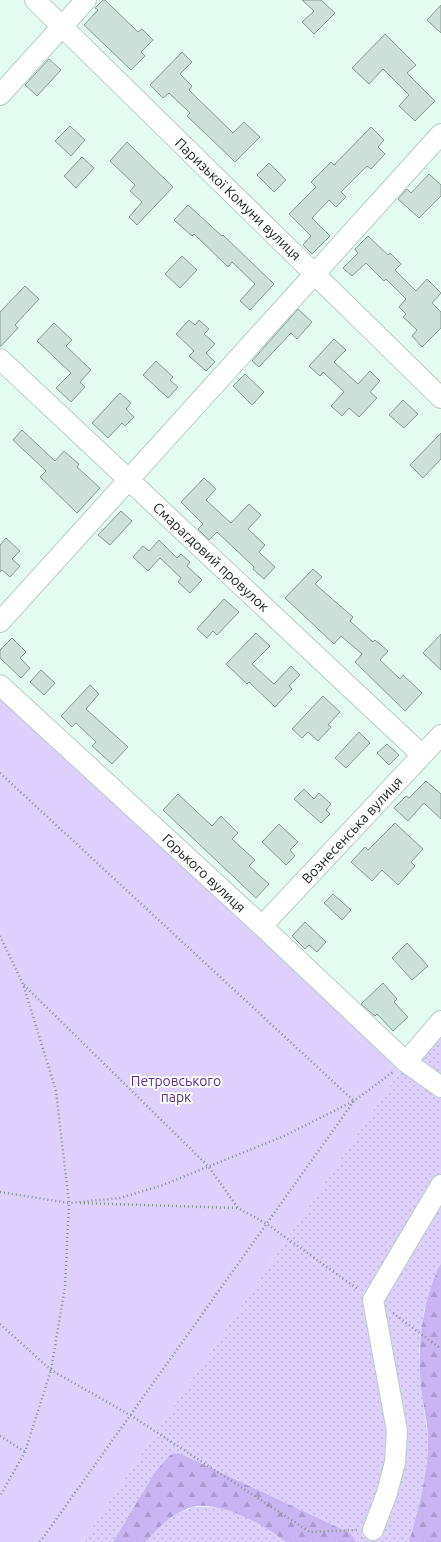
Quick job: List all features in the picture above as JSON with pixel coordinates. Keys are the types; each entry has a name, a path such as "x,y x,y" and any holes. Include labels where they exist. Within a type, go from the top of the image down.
{"street":[{"name":"Паризької Комуни вулиця","path":"35,0 441,398"},
{"path":"0,95 86,0"},
{"path":"0,622 441,134"},
{"name":"Смарагдовий провулок","path":"0,359 422,755"},
{"name":"Горького вулиця","path":"0,685 262,926 406,1062 441,1087"},
{"name":"Вознесенська вулиця","path":"262,926 441,735"},
{"path":"406,1062 441,1021"},
{"path":"373,1530 387,1493 395,1462 397,1430 373,1300 441,1184"}],"path":[{"path":"0,773 354,1101"},
{"path":"0,936 23,984 56,1091 69,1203 65,1287 51,1370 26,1452 0,1496"},
{"path":"23,984 208,1166 238,1208 267,1224 373,1300"},
{"path":"69,1203 120,1198 163,1185 284,1136 354,1101 406,1062"},
{"path":"40,1542 354,1101"},
{"path":"0,1192 69,1203 238,1208"},
{"path":"399,1317 441,1349"},
{"path":"0,1324 51,1370 130,1415 310,1532 373,1530"},
{"path":"0,1436 26,1452"}],"green space":[{"name":"Петровського парк","path":"0,685 406,1062 82,1542 0,1542"},
{"path":"441,1021 441,1263 424,1310 419,1350 421,1386 428,1440 426,1474 409,1542 356,1542 350,1533 179,1453 155,1472 113,1542 82,1542 406,1062"},
{"path":"441,1263 441,1542 409,1542 422,1492 428,1454 427,1428 420,1371 422,1324 429,1292"},
{"path":"179,1453 350,1533 356,1542 285,1542 267,1528 242,1516 215,1507 203,1506 192,1507 178,1513 161,1526 146,1542 113,1542 155,1472 170,1455"},
{"path":"193,1507 216,1507 241,1514 264,1526 285,1542 146,1542 159,1526 175,1515"}],"building":[{"path":"103,0 105,0 138,32 142,29 153,40 141,52 145,56 131,70 84,25 98,10 95,8"},
{"path":"302,0 321,0 335,13 314,34 302,22 314,11"},
{"path":"441,5 441,33 427,20"},
{"path":"385,34 416,65 407,73 435,101 415,121 399,106 409,95 383,69 369,84 352,68"},
{"path":"182,52 192,62 180,74 192,86 189,90 233,133 244,122 260,137 235,162 187,116 190,113 169,93 163,98 150,85"},
{"path":"49,59 61,70 37,96 25,85"},
{"path":"70,126 85,140 71,156 55,141"},
{"path":"371,127 384,140 378,147 385,154 371,169 367,166 341,192 346,197 336,207 329,200 312,218 330,236 312,254 303,245 311,236 289,214 316,187 311,182 331,162 334,165"},
{"path":"127,142 173,187 137,225 129,217 142,202 130,191 135,185 110,161"},
{"path":"82,157 94,168 76,188 64,176"},
{"path":"269,163 286,180 274,192 257,175"},
{"path":"429,174 441,185 441,196 419,218 398,199 407,189 411,193"},
{"path":"188,205 222,236 223,235 274,284 250,310 240,301 255,284 232,262 228,267 194,234 192,236 174,220"},
{"path":"368,236 388,255 390,253 401,264 395,270 416,291 427,279 441,293 432,303 441,312 441,328 422,347 412,336 417,330 403,317 406,314 399,307 406,299 386,279 384,281 366,263 352,276 343,268 358,253 355,249"},
{"path":"182,256 197,270 180,288 165,274"},
{"path":"25,286 39,299 15,325 18,328 0,347 0,312"},
{"path":"298,309 312,322 297,339 291,333 259,367 252,361"},
{"path":"189,320 195,325 199,320 209,329 204,334 215,344 206,353 215,362 206,371 189,356 194,351 176,334"},
{"path":"54,323 72,340 66,346 91,370 80,382 85,387 71,402 56,388 71,373 37,341"},
{"path":"334,339 346,350 334,362 358,384 370,371 380,381 370,392 377,398 359,417 349,408 342,416 331,406 344,392 323,372 320,376 309,366"},
{"path":"156,361 173,377 170,380 178,387 168,398 143,375"},
{"path":"245,374 264,392 252,405 233,386"},
{"path":"120,393 131,403 126,409 134,417 125,426 122,423 108,438 92,423"},
{"path":"403,400 418,414 404,428 389,415"},
{"path":"22,430 55,461 64,451 79,464 77,467 100,488 77,513 40,477 46,471 13,440"},
{"path":"441,433 441,459 423,478 410,465"},
{"path":"204,478 216,489 206,500 231,523 249,504 261,515 248,529 265,545 259,552 275,567 264,579 253,569 254,567 217,532 209,540 198,529 203,524 181,502"},
{"path":"121,511 132,521 110,545 98,535"},
{"path":"6,538 20,551 12,559 20,566 10,577 2,570 0,572 0,545"},
{"path":"159,540 177,558 181,554 190,562 187,566 202,580 190,593 178,582 181,578 160,558 148,571 133,557 143,546 149,551"},
{"path":"313,569 322,577 315,584 353,617 350,621 373,642 375,640 388,651 380,660 400,679 403,675 422,693 405,711 355,662 362,654 341,636 334,644 285,598"},
{"path":"224,599 239,612 217,635 213,631 207,638 197,629"},
{"path":"256,633 270,646 252,664 274,684 291,666 300,675 289,686 292,689 275,707 249,682 247,684 226,664"},
{"path":"441,634 441,670 423,653"},
{"path":"12,638 26,652 20,658 30,668 21,678 0,658 0,650"},
{"path":"41,670 55,683 44,695 30,682"},
{"path":"90,685 99,694 86,709 128,747 112,764 92,746 96,742 76,723 72,727 61,716"},
{"path":"323,696 340,712 328,725 331,727 318,741 308,732 302,738 292,729"},
{"path":"359,732 370,743 346,768 335,758"},
{"path":"387,744 399,755 389,765 377,753"},
{"path":"426,781 441,794 441,819 424,803 408,821 394,808 406,796 409,798"},
{"path":"304,789 314,799 319,793 331,804 326,810 330,814 321,823 294,799"},
{"path":"178,794 212,826 221,816 238,833 232,839 255,860 249,866 269,884 256,898 163,810"},
{"path":"395,823 423,849 411,862 415,866 398,885 382,870 372,881 351,862 365,847 368,850"},
{"path":"279,824 298,842 290,850 295,856 286,865 262,842"},
{"path":"333,894 351,910 342,920 324,903"},
{"path":"305,922 326,942 317,952 309,945 305,949 292,936"},
{"path":"407,943 428,966 412,980 392,958"},
{"path":"383,983 397,999 394,1002 408,1017 393,1031 377,1014 375,1016 361,1004"}]}
